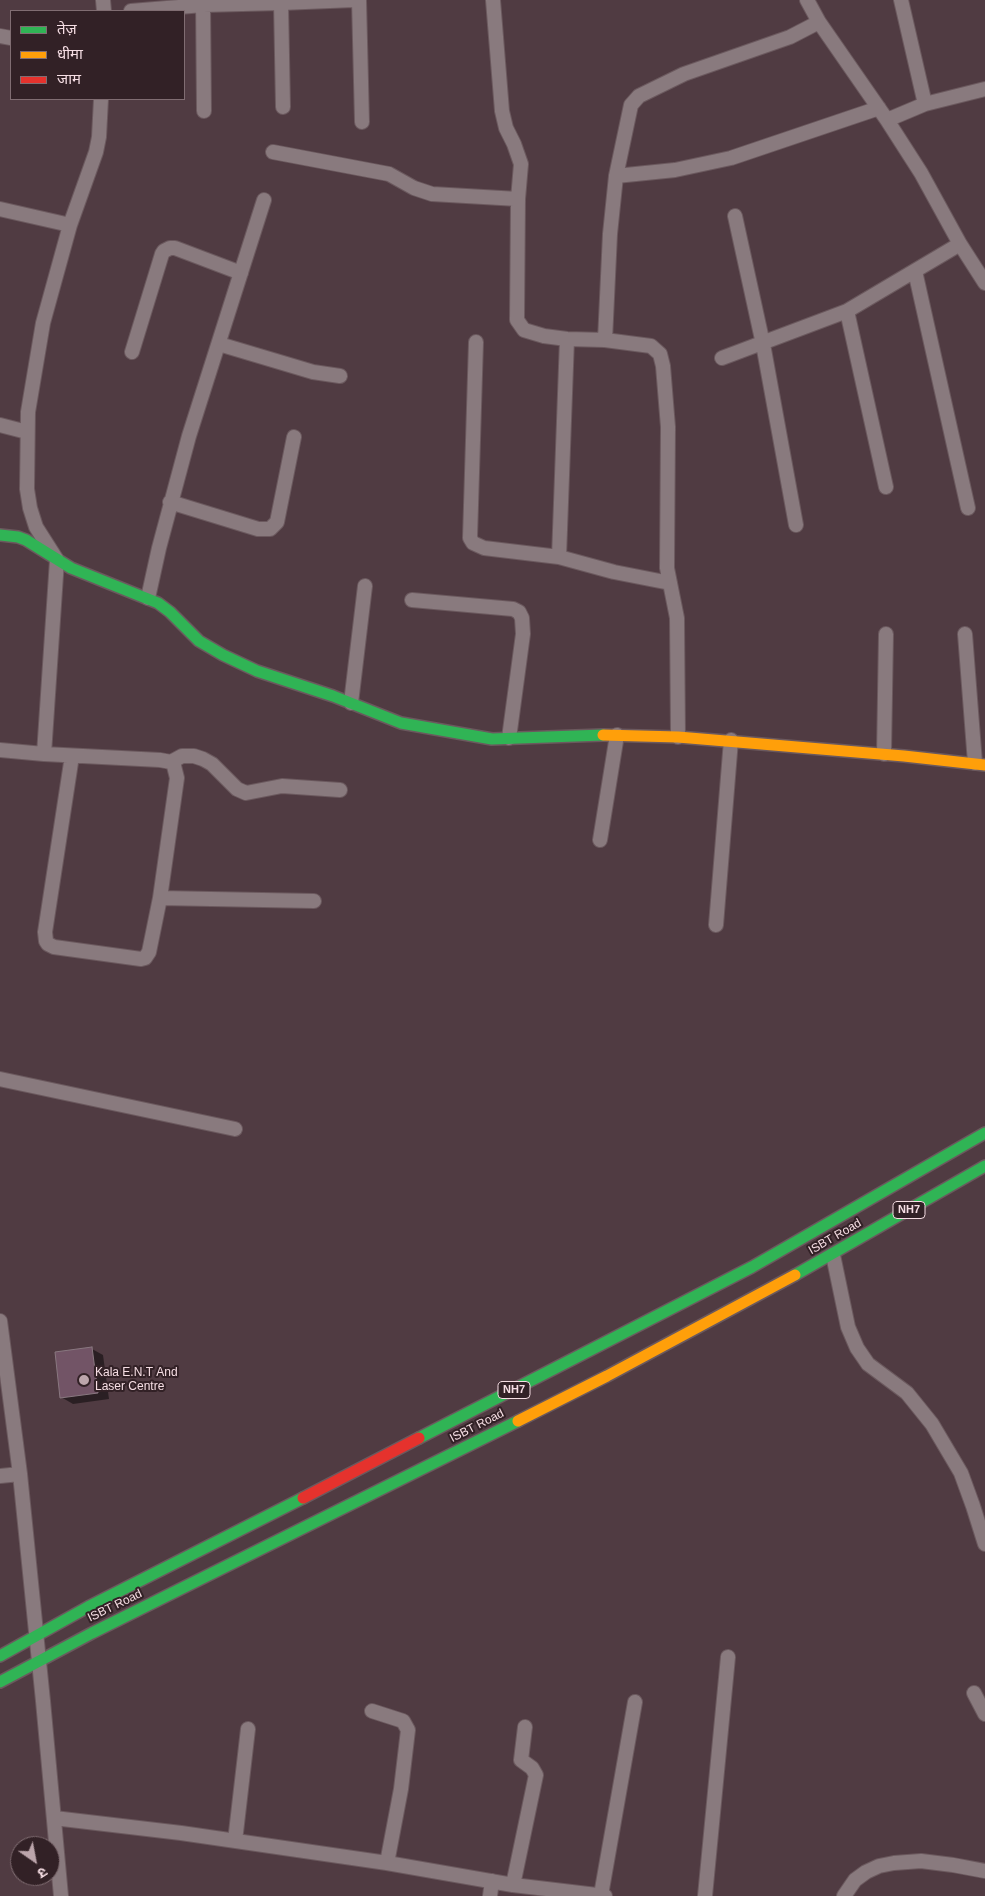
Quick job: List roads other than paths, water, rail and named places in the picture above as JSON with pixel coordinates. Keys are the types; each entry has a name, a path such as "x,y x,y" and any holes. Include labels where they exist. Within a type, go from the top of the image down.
{"main road":[{"path":"0,535 26,540 57,560 84,574 148,598 170,612 199,641 210,649 257,670 401,723 492,739 617,735 678,737 731,740 980,764"},
{"name":"NH7","path":"0,1656 88,1607 752,1267 985,1133"},
{"name":"ISBT Road","path":"0,1682 39,1660 607,1376 833,1255 985,1166"}],"street":[{"path":"139,10 203,2 354,0"},
{"path":"359,0 362,122"},
{"path":"492,0 502,111 506,128 521,164 518,198 517,320 524,330 544,336 567,339 606,340 651,346 660,354 663,366 668,427 667,553 670,583 677,618 678,737"},
{"path":"807,0 819,22 888,120 921,173 960,244 985,282"},
{"path":"901,0 925,104"},
{"path":"281,1 282,107"},
{"path":"203,2 204,111"},
{"path":"606,340 610,234 616,176 631,105 639,96 684,74 790,38 819,22"},
{"path":"888,120 925,104 985,89"},
{"path":"44,754 57,560 36,527 32,516 27,489 26,432 43,323 70,225 96,152 99,137 101,100"},
{"path":"616,176 675,170 731,158 879,108"},
{"path":"273,152 389,174 414,188 432,194 518,198"},
{"path":"148,598 170,502 188,436 264,200"},
{"path":"0,208 70,225"},
{"path":"735,216 763,344 796,525"},
{"path":"722,358 847,311 960,244"},
{"path":"132,352 164,251 175,248 241,273"},
{"path":"915,271 968,508"},
{"path":"847,311 886,487"},
{"path":"560,557 567,339"},
{"path":"476,342 470,538 478,547 560,557 614,572 670,583"},
{"path":"219,344 313,372 340,376"},
{"path":"0,425 26,432"},
{"path":"170,502 258,529 270,529 277,522 294,437"},
{"path":"351,703 365,586"},
{"path":"412,600 513,609 519,612 522,618 522,634 509,738"},
{"path":"884,754 886,634"},
{"path":"965,634 980,764"},
{"path":"600,840 617,735"},
{"path":"716,925 731,740"},
{"path":"0,750 171,762 182,756 194,756 212,764 242,793 282,786 340,790"},
{"path":"72,756 45,932 48,944 142,959 149,952 160,898 177,778 176,770 171,762"},
{"path":"160,898 314,901"},
{"path":"0,1079 234,1129"},
{"path":"833,1255 848,1327 857,1348 868,1364 907,1393 932,1424 961,1473 985,1544"},
{"path":"0,1321 20,1474 61,1896"},
{"path":"0,1476 20,1474"},
{"path":"705,1896 728,1657"},
{"path":"974,1694 985,1714"},
{"path":"54,1818 235,1841 387,1863 513,1885 603,1896 635,1702"},
{"path":"372,1711 403,1721 408,1730 401,1789 387,1863"},
{"path":"513,1885 536,1774 532,1768 521,1760 525,1727"},
{"path":"235,1841 248,1729"},
{"path":"844,1896 855,1880 866,1872 879,1866 894,1863 920,1861 985,1871"},
{"path":"490,1896 492,1881"}],"place":[{"name":"Kala E.N.T And Laser Centre","path":"84,1380"}]}
